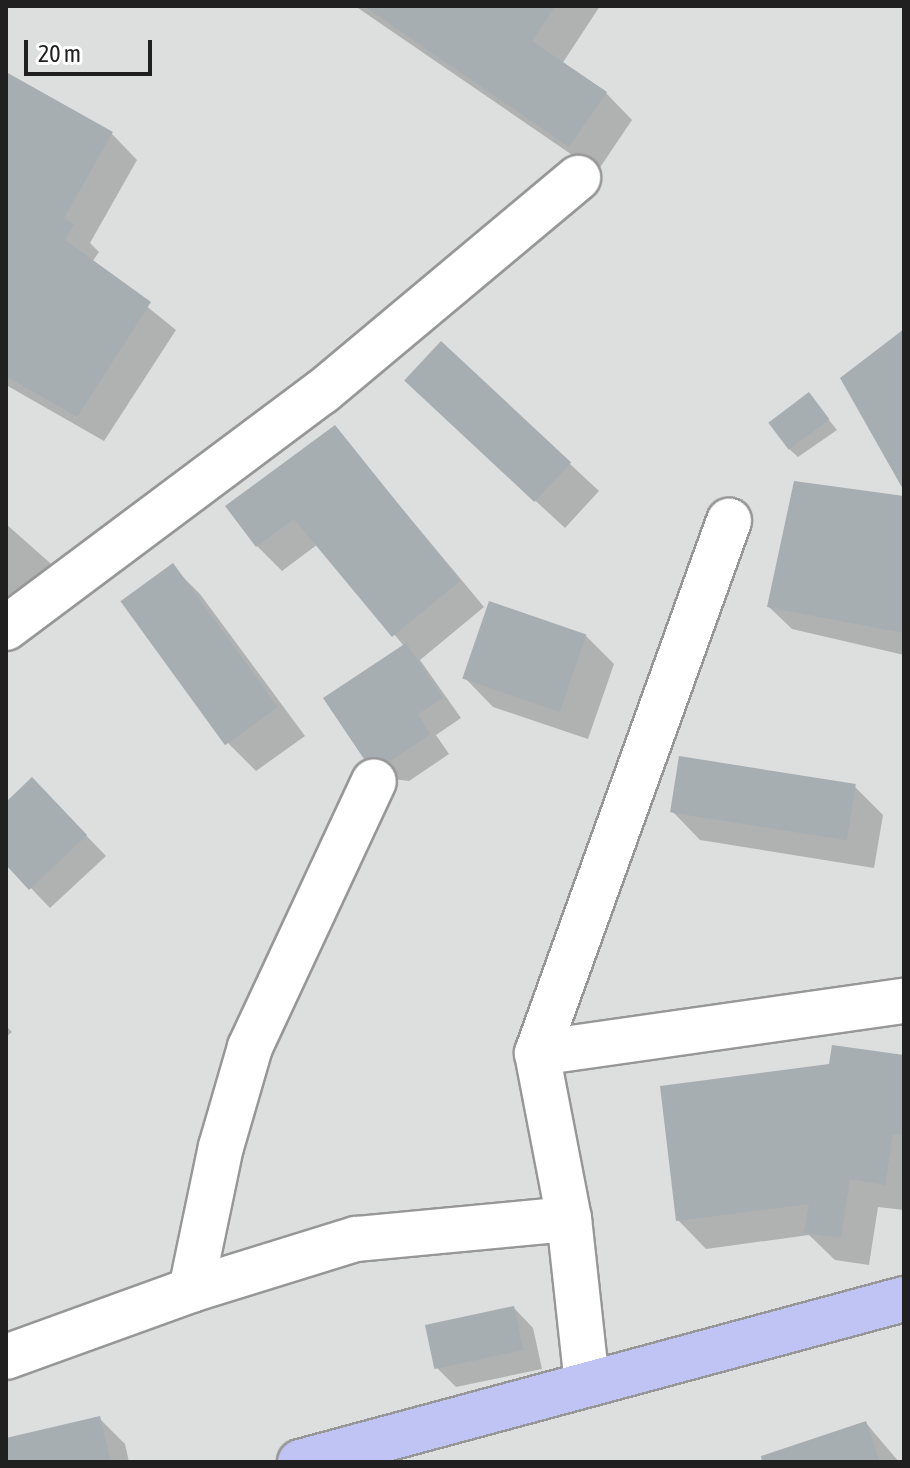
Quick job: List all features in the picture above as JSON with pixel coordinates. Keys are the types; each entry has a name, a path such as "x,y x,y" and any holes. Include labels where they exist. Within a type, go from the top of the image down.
{"street":[{"path":"6,628 322,392 578,178"},
{"path":"587,1384 569,1219 537,1053 729,521"},
{"path":"191,1290 221,1147 250,1047 374,781"},
{"path":"537,1053 904,1001"},
{"path":"6,1357 191,1290 356,1239 569,1219"},
{"path":"300,1462 904,1299"}],"shaded area":[{"path":"6,6 904,6 904,1462 6,1462"}],"building":[{"path":"364,6 555,6 532,41 607,92 569,147"},
{"path":"6,72 113,132 64,218 74,224 65,240 151,302 77,417 6,376"},
{"path":"904,329 904,491 840,378"},
{"path":"441,341 571,462 534,502 404,380"},
{"path":"809,392 829,419 789,450 768,423"},
{"path":"335,425 460,581 392,637 294,519 256,547 225,506"},
{"path":"794,481 904,496 904,633 767,607"},
{"path":"173,563 278,707 225,745 120,601"},
{"path":"489,601 586,635 560,712 462,679"},
{"path":"406,643 443,698 418,714 430,734 389,762 364,759 323,698"},
{"path":"679,756 856,784 847,840 670,812"},
{"path":"32,777 87,835 29,890 6,865 6,802"},
{"path":"832,1045 904,1055 904,1135 893,1134 885,1185 850,1179 841,1238 804,1233 809,1204 676,1221 660,1086 829,1064"},
{"path":"514,1306 523,1350 434,1369 425,1325"},
{"path":"100,1416 111,1462 6,1462 6,1438"},
{"path":"866,1421 880,1462 762,1462 761,1456"}]}
